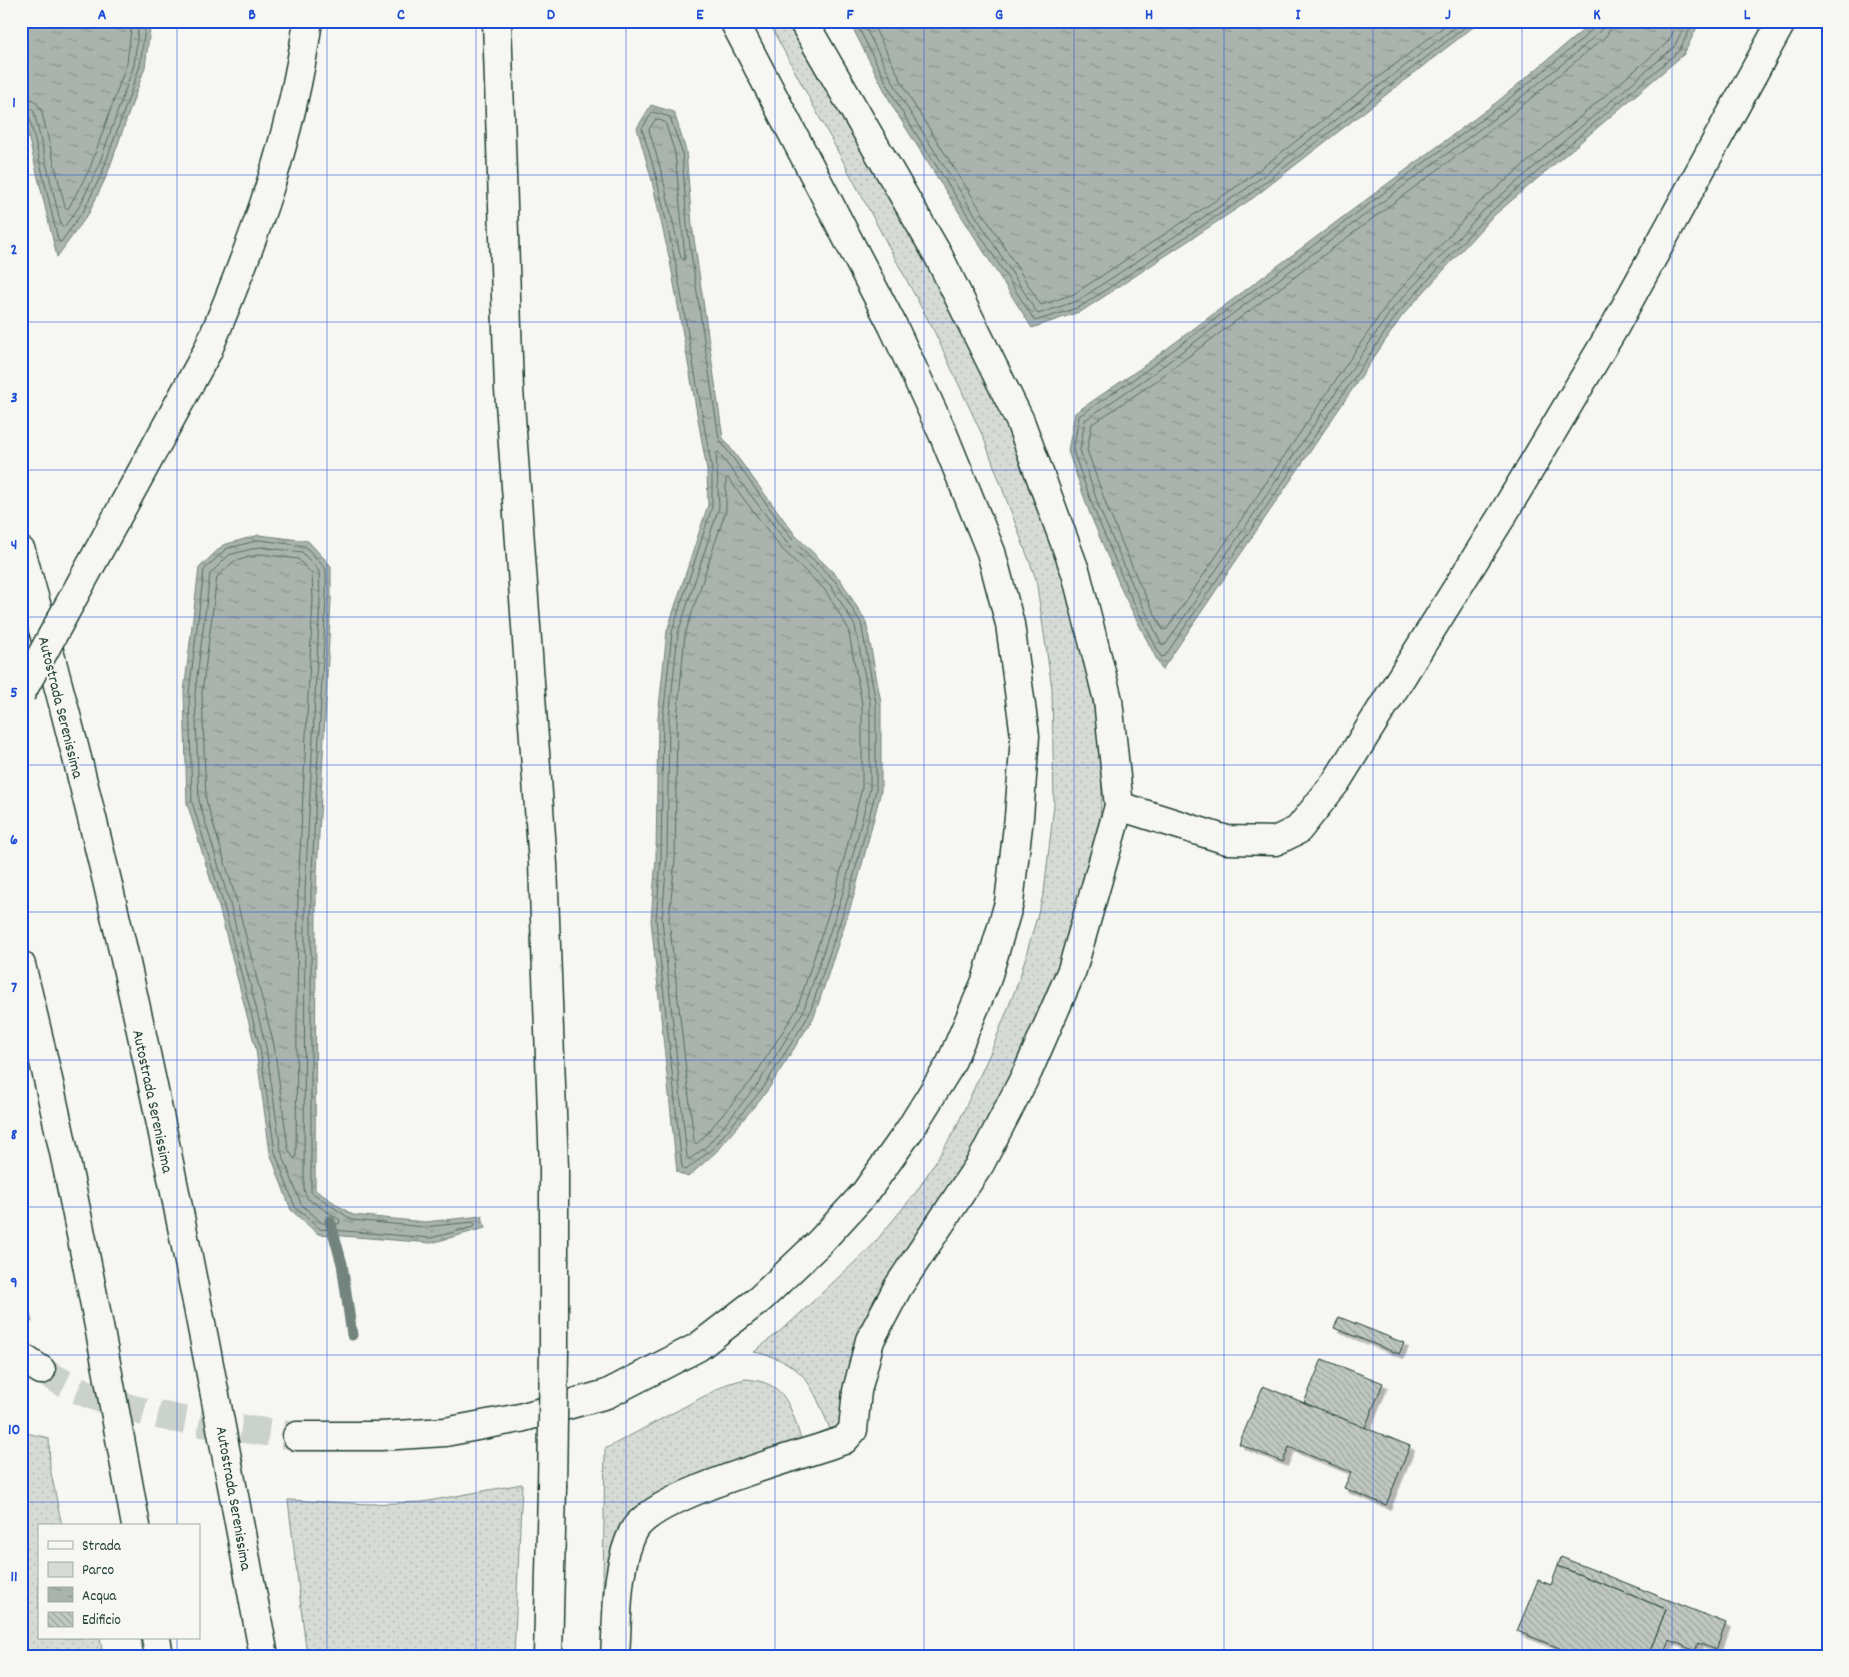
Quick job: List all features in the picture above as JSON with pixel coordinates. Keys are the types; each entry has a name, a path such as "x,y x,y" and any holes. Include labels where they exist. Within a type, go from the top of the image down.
{"main road":[{"path":"21,693 207,352 246,260 280,158 302,64 308,21"},
{"path":"498,21 510,389 543,864 554,1168 554,1349 548,1656"},
{"path":"297,1436 381,1436 445,1432 520,1418 608,1394 698,1347 760,1299 820,1242 865,1193 909,1131 950,1065 986,981 1009,902 1020,817 1025,736 1010,624 990,552 944,436 893,326 734,21"},
{"path":"615,1656 620,1570 634,1530 660,1506 713,1483 802,1456 844,1440 853,1430 857,1391 870,1340 898,1287 980,1164 1039,1045 1072,970 1119,806 1106,690 1076,573 1020,421 938,255 803,21"},
{"path":"1119,806 1227,840 1275,841 1298,830 1336,782 1507,507 1614,326 1782,21"},
{"name":"Autostrada Serenissima","path":"21,551 108,885 215,1394 264,1656"},
{"path":"21,965 38,1031 107,1365 136,1524"},
{"path":"156,1640 159,1656"}],"green space":[{"path":"768,21 792,21 962,327 1007,422 1056,550 1084,655 1101,746 1102,795 1098,838 1088,885 1046,1006 841,1425 836,1429 830,1429 811,1388 796,1369 785,1362 754,1352 791,1322 872,1246 917,1191 954,1132 992,1049 1019,980 1044,892 1054,805 1052,688 1036,579 984,439 935,333"},
{"path":"21,1274 32,1322 21,1315"},
{"path":"745,1379 770,1385 785,1398 794,1417 802,1442 670,1487 638,1508 602,1656 605,1449 727,1384"},
{"path":"21,1432 49,1438 50,1468 62,1524 38,1524 38,1640 100,1640 103,1656 21,1656"},
{"path":"522,1484 514,1656 307,1656 288,1500 369,1504 423,1502"}],"water":[{"path":"21,21 151,21 145,67 107,175 89,213 57,257 21,106"},
{"path":"849,21 1481,21 1253,198 1082,311 1032,328 894,109"},
{"path":"1594,21 1700,21 1684,54 1491,218 1402,316 1162,670 1123,593 1090,514 1068,451 1075,413 1141,368 1497,102"},
{"path":"651,105 674,112 686,151 692,225 723,438 796,536 840,579 866,622 881,702 881,791 853,899 814,1017 767,1091 716,1152 688,1177 677,1172 651,920 656,859 658,717 667,631 708,505 707,470 670,261 651,177 637,128"},
{"path":"259,535 308,541 331,566 331,600 316,892 315,1190 353,1215 425,1222 482,1216 485,1228 431,1243 318,1234 291,1210 270,1153 256,1050 219,907 187,803 184,692 199,568 223,545"}],"building":[{"path":"1339,1317 1404,1343 1399,1354 1334,1328"},
{"path":"1322,1359 1383,1383 1365,1428 1304,1403"},
{"path":"1263,1386 1410,1446 1386,1505 1344,1488 1351,1472 1289,1447 1283,1462 1239,1444"},
{"path":"1561,1557 1726,1623 1716,1650 1698,1643 1695,1651 1670,1640 1663,1656 1648,1656 1666,1609 1558,1566"},
{"path":"1558,1566 1666,1609 1648,1656 1579,1656 1517,1631 1538,1580 1551,1585"}],"waterway":[{"path":"330,1221 342,1264 352,1335"}],"tunnel":[{"path":"41,1370 70,1386 132,1409 198,1422 297,1436"}]}
